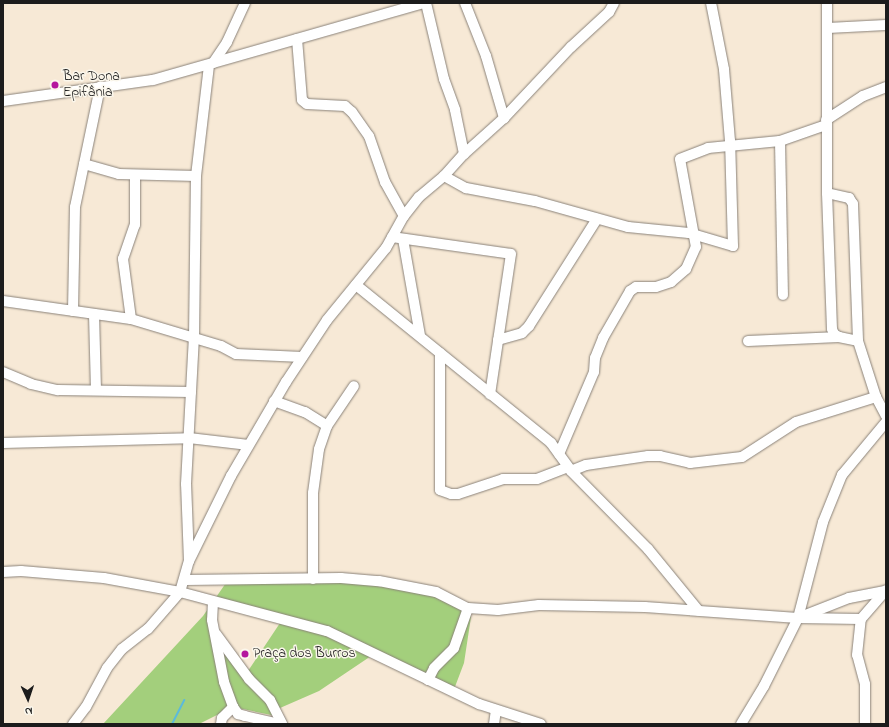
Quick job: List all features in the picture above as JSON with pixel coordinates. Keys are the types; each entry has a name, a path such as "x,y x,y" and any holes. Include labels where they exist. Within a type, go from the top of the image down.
{"street":[{"path":"73,724 112,661 122,649 148,628 180,592 185,580 189,561 186,484 194,338 196,176 211,64 221,54 245,3"},
{"path":"3,101 153,80 426,3 444,79 455,110 464,154"},
{"path":"465,3 486,56 504,118"},
{"path":"189,561 249,445 302,356 326,320 356,285 392,237 404,216 419,197 444,176 464,154 504,118 571,47 609,12 614,3"},
{"path":"444,176 466,188 536,200 597,219 644,230 694,234 733,246 730,145 724,69 711,3"},
{"path":"827,3 827,192 832,329 834,334 839,337"},
{"path":"828,28 886,25"},
{"path":"296,39 302,100 307,104 345,106 352,112 370,136 385,182 404,216"},
{"path":"559,454 594,372 595,358 603,338 630,291 636,287 656,287 671,282 686,269 696,247 680,159 708,148 780,141 826,122 863,96 886,86"},
{"path":"73,311 75,207 100,87"},
{"path":"780,141 783,295"},
{"path":"84,164 119,174 196,176"},
{"path":"131,319 123,259 135,225 136,175"},
{"path":"827,192 849,198 853,204 858,341 886,416"},
{"path":"498,340 522,333 529,326 597,219"},
{"path":"392,237 511,254 490,394"},
{"path":"403,239 420,335"},
{"path":"356,285 420,335 490,394 541,434 570,469 648,549 700,611"},
{"path":"3,301 131,319 220,346 236,354 302,356"},
{"path":"94,314 96,390"},
{"path":"748,341 839,337 858,341"},
{"path":"440,353 440,490 451,494 458,494 503,479 537,479 586,465 648,456 660,456 690,462 742,457 796,422 880,400"},
{"path":"3,372 31,384 51,388 191,392"},
{"path":"313,578 314,493 319,449 327,426 354,386"},
{"path":"274,401 305,412 327,426"},
{"path":"741,724 764,686 798,618 823,522 842,475 886,422"},
{"path":"3,443 189,438 249,445"},
{"path":"3,572 21,571 104,578 180,592 327,631 428,680 496,710 541,724"},
{"path":"185,580 313,578 379,581 429,590 468,608 498,610 539,605 700,611 798,618 861,619"},
{"path":"798,618 848,598 886,590"},
{"path":"865,724 865,684 857,655 861,619 886,590"},
{"path":"214,602 212,620 224,682 233,707 238,714 281,724"},
{"path":"428,680 434,668 454,648 468,608"},
{"path":"215,633 249,679 270,700 281,724"},
{"path":"221,724 222,718 233,707"},
{"path":"494,724 496,710"}],"green space":[{"path":"313,579 400,585 468,608 471,617 464,663 453,692 374,654 319,691 280,708 276,716 233,707 199,724 103,724 203,616 228,580","holes":["214,602 282,620 246,674 212,620"]}],"waterway":[{"path":"172,724 184,700"}],"place":[{"name":"Bar Dona Epifânia","path":"55,85"},
{"name":"Praça dos Burros","path":"245,654"}]}
